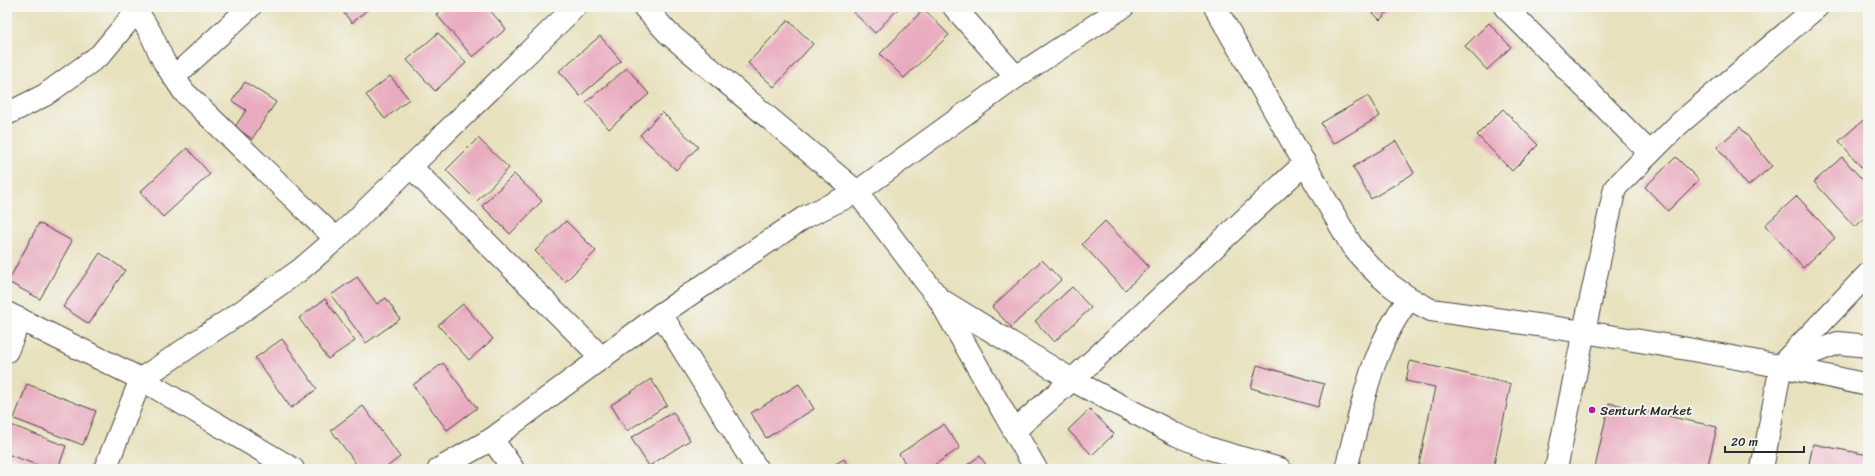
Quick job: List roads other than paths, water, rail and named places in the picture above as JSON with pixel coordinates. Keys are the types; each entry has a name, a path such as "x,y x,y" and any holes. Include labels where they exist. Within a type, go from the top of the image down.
{"street":[{"path":"174,77 250,7"},
{"path":"105,469 141,379 300,270 336,239 575,7"},
{"path":"644,7 668,33 857,192 939,299 1036,469"},
{"path":"954,7 1016,77"},
{"path":"439,469 492,439 661,314 805,217 857,192 1016,77 1123,7"},
{"path":"1216,7 1352,246 1370,268 1389,286 1409,299 1431,310 1584,331 1781,365 1868,385"},
{"path":"1505,7 1650,153"},
{"path":"1556,469 1615,188 1680,123 1817,7"},
{"path":"7,114 45,95 100,55 136,8 150,32 164,62 184,92 336,239"},
{"path":"1014,430 1072,380 1305,163"},
{"path":"410,166 602,358"},
{"path":"1762,469 1781,365 1868,274"},
{"path":"939,299 1072,380 1177,434 1208,448 1280,469"},
{"path":"1346,469 1373,364 1390,326 1409,299"},
{"path":"661,314 758,469"},
{"path":"7,351 14,316 141,379 293,469"},
{"path":"1781,365 1838,343 1868,346"},
{"path":"492,439 513,469"}],"place":[{"name":"Senturk Market","path":"1592,410"}]}
